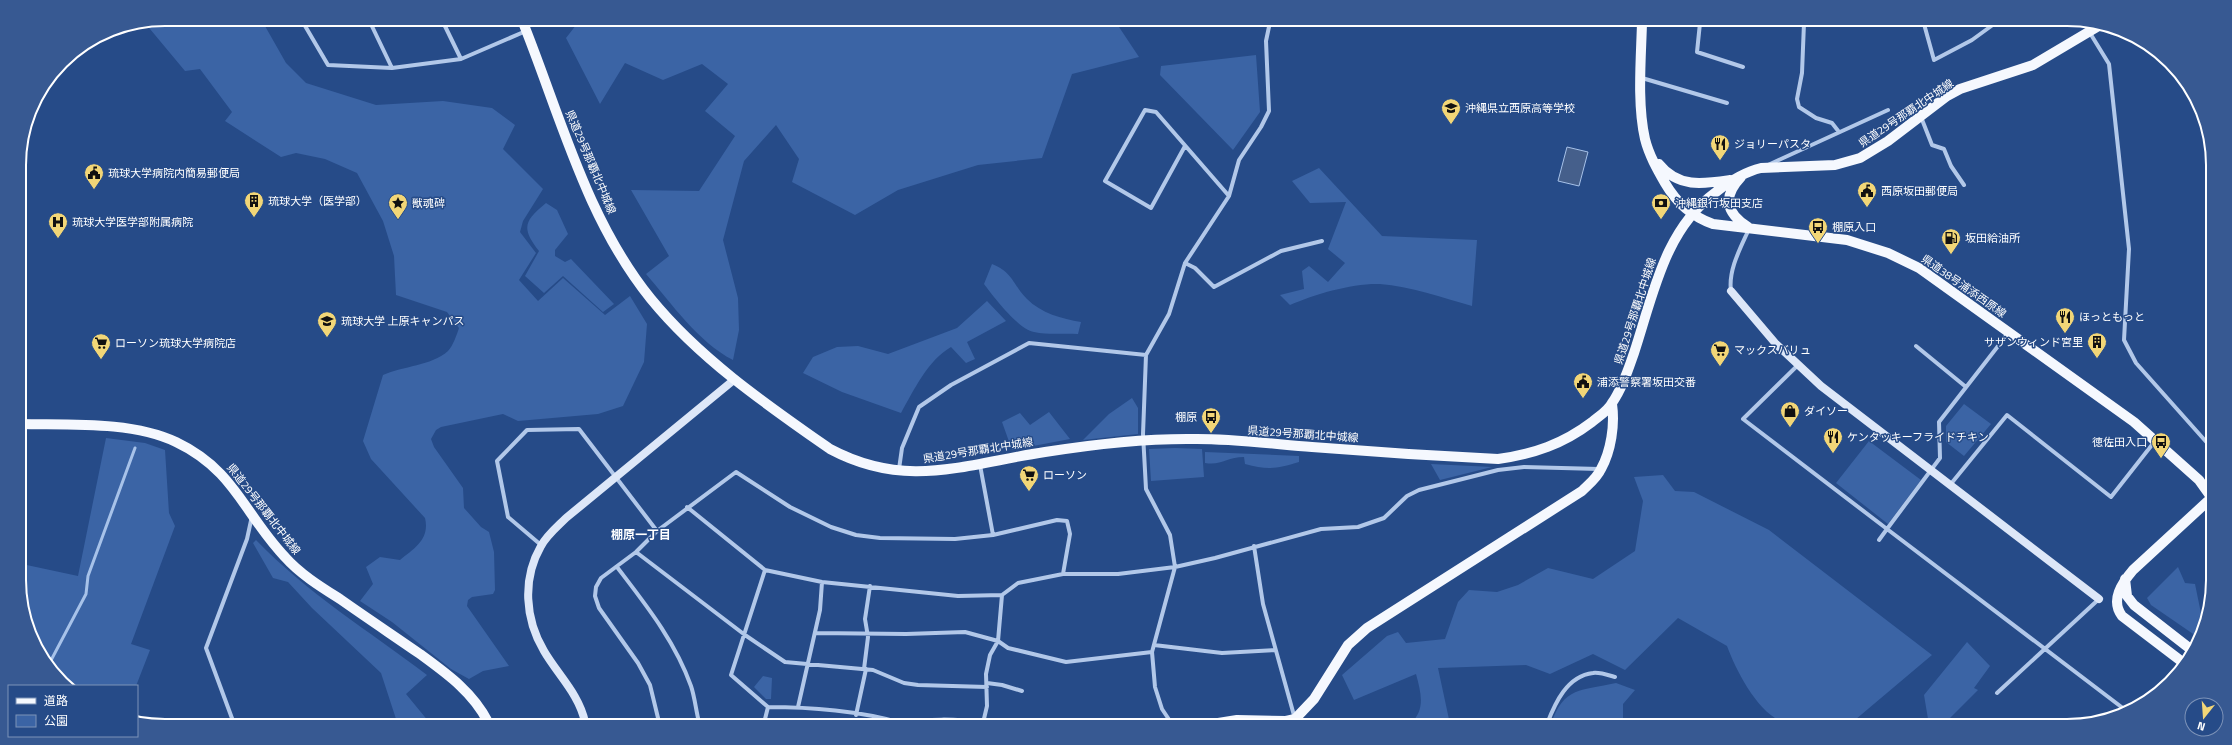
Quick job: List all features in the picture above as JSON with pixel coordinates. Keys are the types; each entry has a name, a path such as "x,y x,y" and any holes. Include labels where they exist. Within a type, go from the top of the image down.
{"main road":[{"name":"県道29号那覇北中城線","path":"524,26 591,198 623,258 651,299 664,314 736,379 830,449 859,463 899,472 940,470 1044,452 1143,440 1197,439 1498,459 1522,456 1564,441 1584,428 1612,404"},
{"name":"県道38号浦添西原線","path":"1642,26 1641,114 1645,139 1650,154 1669,190 1692,213 1713,224 1847,240 1888,253 1919,268 2156,440 2199,480 2206,494"},
{"name":"県道29号那覇北中城線","path":"1297,719 1314,698 1348,645 1367,628 1570,500 1582,491 1602,469 1612,433 1612,404 1630,364 1666,256 1677,233 1692,213 1709,197 1732,180 1743,174 1761,168 1823,166 1848,162 1874,150 1960,89 2033,65 2095,29"},
{"path":"1650,154 1664,171 1682,181 1695,184 1732,180"},
{"path":"1743,174 1731,191 1728,205 1735,218 1750,228"},
{"name":"県道29号那覇北中城線","path":"26,424 138,430 174,441 193,451 218,470 285,558 315,582 450,676 476,703 486,719"},
{"path":"2180,661 2122,616 2117,610 2116,602 2125,579 2206,500"},
{"path":"2125,579 2127,596 2134,605 2189,648"}],"street":[{"path":"305,26 328,65 392,68 461,59 526,31"},
{"path":"372,26 392,68"},
{"path":"445,26 461,59"},
{"path":"1169,719 1162,709 1155,687 1152,652 1175,567 1170,535 1146,488 1143,440 1146,356 1169,314 1185,263 1229,196 1239,160 1269,111 1266,40 1269,26"},
{"path":"1700,26 1697,52 1743,67"},
{"path":"1804,26 1802,74 1797,99 1799,107 1816,118 1832,122 1839,132"},
{"path":"1925,26 1934,60 1972,40 1991,26"},
{"path":"2090,33 2103,52 2109,64 2110,72 2129,249 2124,340 2136,364 2206,442"},
{"path":"1642,78 1727,103"},
{"path":"1185,146 1151,208 1105,181 1145,110 1156,112 1229,196"},
{"path":"1761,168 1888,110"},
{"path":"1920,117 1932,145 1944,149 1951,166 1964,185"},
{"path":"1750,228 1729,282 1731,291 1754,320 1798,365 1840,401 2099,599 1997,693"},
{"path":"1185,263 1195,268 1214,287 1281,251 1322,241"},
{"path":"1879,540 1940,458 1939,422 2009,332"},
{"path":"899,472 902,448 918,407 944,389 1029,343 1146,356"},
{"path":"1916,346 1966,387"},
{"path":"1798,365 1743,419 2122,707"},
{"path":"584,719 583,711 574,694 544,652 534,632 529,611 528,592 530,575 541,545 566,518 736,379"},
{"path":"1950,485 2006,415 2111,497 2156,440"},
{"path":"541,545 508,517 497,460 527,430 579,429 657,531"},
{"path":"1522,456 1524,467"},
{"path":"1498,459 1498,470"},
{"path":"980,464 993,535"},
{"path":"687,507 765,570 822,582 958,596 1002,596 1018,583 1062,574 1118,574 1175,567 1216,558 1321,528 1358,527 1384,518 1407,496 1419,490 1498,470 1524,467 1602,469"},
{"path":"658,719 650,685 638,663 599,608 595,596 596,587 601,578 636,552 657,531 687,507 736,472 790,507 831,527 856,535 880,538 955,539 993,535 1057,520 1067,522 1070,534 1062,574"},
{"path":"232,719 206,648 247,539 252,514"},
{"path":"1254,546 1263,604 1294,719"},
{"path":"636,552 745,635 786,662 865,669 911,684 1002,685 1022,691"},
{"path":"617,567 648,606 674,647 691,687 698,719"},
{"path":"765,570 731,675 768,707 798,707 876,715 888,719"},
{"path":"798,707 820,610 822,582"},
{"path":"856,714 867,657 867,633 865,619 870,586"},
{"path":"984,719 988,706 986,674 990,655 998,641 1002,596"},
{"path":"815,632 965,632 998,641 1008,648 1066,662 1152,652"},
{"path":"1154,645 1222,653 1275,650"},
{"path":"1549,719 1565,688 1581,675 1594,672 1614,677"},
{"path":"765,719 768,707"}],"green space":[{"path":"265,26 286,63 306,83 376,105 443,101 492,108 515,125 503,149 543,189 523,221 520,232 536,253 519,280 538,301 563,278 605,315 630,296 647,324 644,362 623,406 598,414 518,421 503,414 441,427 436,430 431,439 434,447 463,488 464,508 481,527 489,532 494,552 495,590 493,594 472,597 468,600 467,606 509,666 483,671 469,679 451,669 392,622 360,601 373,584 366,567 380,557 400,560 420,542 425,532 426,525 425,518 371,459 363,441 383,375 425,363 441,356 452,346 459,328 447,312 396,295 394,256 383,221 357,173 325,159 296,153 281,157 225,121 232,112 200,69 185,71 148,27"},
{"path":"575,26 1118,26 1139,57 1072,74 1042,158 978,165 898,190 855,215 792,182 799,159 776,125 744,161 723,240 738,298 739,330 733,360 708,343 697,333 646,274 669,256 631,190 699,191 735,136 705,111 728,84 702,64 663,80 625,63 600,104 566,38"},
{"path":"1256,55 1260,112 1233,150 1160,75 1161,66"},
{"path":"1319,168 1382,236 1477,240 1472,306 1415,290 1380,284 1346,287 1290,305 1280,295 1304,289 1302,271 1309,266 1328,282 1345,263 1328,249 1346,202 1310,203 1292,181"},
{"path":"546,203 557,210 568,234 555,250 555,256 565,262 571,259 614,304 603,312 563,276 544,293 525,276 539,251 529,236 529,220"},
{"path":"992,264 1005,271 1022,294 1045,312 1081,322 1078,334 1039,333 1028,330 1021,325 1007,312 984,284"},
{"path":"987,301 1006,321 967,342 975,359 966,363 951,347 935,360 916,385 901,413 842,392 803,373 813,357 837,347 858,346 888,354 957,328"},
{"path":"1132,398 1138,408 1138,434 1083,440 1109,414"},
{"path":"1964,404 1991,424 1964,456 1946,442 1946,426"},
{"path":"1049,412 1070,439 1012,450 1002,422 1020,413 1030,425"},
{"path":"106,438 145,443 165,450 169,513 175,526 131,644 150,650 136,685 75,685 55,665 40,642 33,625 27,598 26,565 78,576"},
{"path":"1869,441 1921,480 1888,524 1836,483"},
{"path":"1149,449 1202,449 1204,477 1151,481"},
{"path":"1205,452 1299,456 1299,462 1284,466 1266,468 1245,464 1244,457 1238,457 1211,464 1205,463"},
{"path":"1431,464 1492,467 1440,480"},
{"path":"1663,475 1675,491 1694,492 1769,530 1932,655 1856,719 1777,719 1761,706 1752,694 1737,669 1727,646 1678,618 1625,670 1593,654 1550,674 1526,665 1438,668 1449,719 1415,719 1421,701 1421,694 1416,674 1354,700 1342,675 1387,636 1398,632 1406,643 1445,639 1458,602 1469,590 1497,592 1518,585 1548,568 1593,579 1635,551 1643,501 1634,477"},
{"path":"256,540 317,594 427,675 406,694 427,719 396,719 381,673 312,608 288,582 273,578 253,543"},
{"path":"2178,567 2185,583 2195,584 2201,615 2195,635 2151,605 2147,598"},
{"path":"1967,642 1990,666 1974,688 1978,690 1949,719 1928,719 1924,695"},
{"path":"763,676 772,678 771,699 766,699 754,687"},
{"path":"1616,683 1635,690 1623,704 1623,719 1553,719 1556,712 1568,696 1583,689"}],"shaded area":[{"path":"1567,147 1588,152 1579,186 1558,181"}],"waterway":[{"path":"51,660 86,594 88,576 135,448"}],"place":[{"name":"沖縄県立西原高等学校","path":"1451,125"},
{"name":"ジョリーパスタ","path":"1720,161"},
{"name":"琉球大学病院内簡易郵便局","path":"94,190"},
{"name":"西原坂田郵便局","path":"1867,208"},
{"name":"琉球大学（医学部）","path":"254,218"},
{"name":"獣魂碑","path":"398,220"},
{"name":"沖縄銀行坂田支店","path":"1661,220"},
{"name":"琉球大学医学部附属病院","path":"58,239"},
{"name":"棚原入口","path":"1818,244"},
{"name":"坂田給油所","path":"1951,255"},
{"name":"ほっともっと","path":"2065,334"},
{"name":"琉球大学 上原キャンパス","path":"327,338"},
{"name":"サザンウィンド宮里","path":"2097,359"},
{"name":"ローソン琉球大学病院店","path":"101,360"},
{"name":"マックスバリュ","path":"1720,367"},
{"name":"浦添警察署坂田交番","path":"1583,399"},
{"name":"ダイソー","path":"1790,428"},
{"name":"棚原","path":"1211,434"},
{"name":"ケンタッキーフライドチキン","path":"1833,454"},
{"name":"徳佐田入口","path":"2161,459"},
{"name":"ローソン","path":"1029,492"}],"district":[{"name":"棚原一丁目","path":"641,535"}]}
